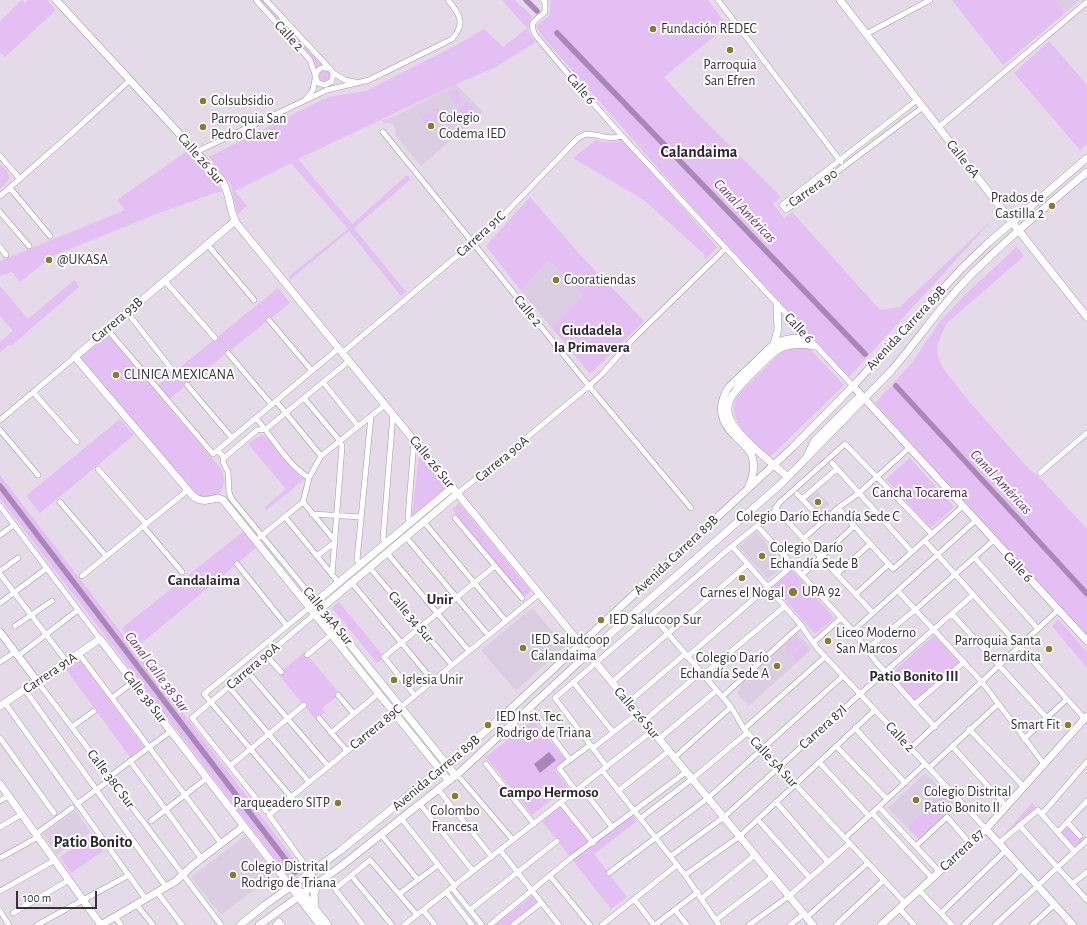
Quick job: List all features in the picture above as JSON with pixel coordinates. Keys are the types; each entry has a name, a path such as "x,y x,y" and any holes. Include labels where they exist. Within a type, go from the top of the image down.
{"street":[{"name":"Calle 26 Sur","path":"56,0 226,186 234,221 456,490 539,594 813,925"},
{"name":"Calle 2","path":"256,0 310,60 315,70 316,77"},
{"name":"Calle 2","path":"266,0 331,71"},
{"path":"196,152 323,92 369,80 452,39 458,33 461,25 459,17 448,0"},
{"path":"718,0 844,166"},
{"name":"Calle 6A","path":"840,0 1018,231 1087,317"},
{"path":"866,34 930,0"},
{"name":"Calle 6","path":"545,1 544,13 533,22 532,29 536,36 578,86 622,136 1087,642"},
{"path":"939,127 1087,2"},
{"path":"303,102 313,90 317,72 320,68 325,67 345,80 358,83"},
{"path":"323,92 332,81 331,71"},
{"path":"316,77 318,83 335,88"},
{"path":"0,196 72,134 130,80"},
{"path":"323,85 328,85 332,81"},
{"name":"Carrera 90","path":"917,100 782,204 786,210 923,107"},
{"name":"Calle 2","path":"383,132 589,386 691,508"},
{"name":"Carrera 91C","path":"107,329 213,454 312,371 341,350 495,224 581,136 586,134 603,138 617,138 622,136"},
{"path":"0,156 20,179"},
{"name":"Avenida Carrera 89B","path":"240,925 340,851 440,770 505,714 774,465 853,386 962,268 1012,222 1087,158"},
{"name":"Avenida Carrera 89B","path":"259,925 318,883 449,781 458,777 588,653 788,477 806,460 815,440 863,397 907,353 943,306 965,281 992,254 1087,172"},
{"path":"10,188 50,236"},
{"path":"0,212 29,246"},
{"name":"Carrera 93B","path":"0,420 234,221"},
{"path":"207,244 254,300"},
{"path":"0,247 6,255"},
{"name":"Carrera 90A","path":"210,702 204,694 411,523 456,490 502,460 589,386 726,248"},
{"path":"164,280 215,338"},
{"path":"774,344 778,329 777,305"},
{"path":"127,312 173,371"},
{"path":"269,320 312,371"},
{"path":"749,488 753,471 752,456 725,425 722,413 722,400 728,388 774,344 789,338 808,338"},
{"path":"788,477 734,428 728,415 729,401 736,390 775,352 787,345 795,344 815,346"},
{"path":"228,352 274,403 286,413 321,456"},
{"name":"Calle 34A Sur","path":"75,356 198,500 208,501 221,498 259,538 322,608 458,777"},
{"path":"224,458 257,430 266,429 349,361"},
{"path":"324,382 358,426"},
{"path":"187,385 232,438"},
{"path":"33,392 76,442"},
{"path":"304,398 340,440 342,446 332,575"},
{"path":"259,538 304,502 309,478 321,456 385,405"},
{"path":"387,543 383,539 393,414"},
{"path":"361,564 357,560 371,416"},
{"path":"256,418 291,462 309,478"},
{"path":"0,430 38,475"},
{"path":"1040,473 1087,433"},
{"path":"411,523 408,518 414,440"},
{"path":"607,767 555,698 773,512 779,504 845,444 932,534"},
{"path":"804,538 838,508 859,493 909,448"},
{"name":"Calle 34A Sur","path":"218,450 224,458 223,462 228,472 230,495 259,538 310,607"},
{"path":"832,463 912,552"},
{"path":"98,469 182,572"},
{"path":"802,499 837,469"},
{"path":"82,576 188,490"},
{"name":"Carrera 90A","path":"230,766 192,718 424,522 456,490"},
{"path":"797,494 823,521"},
{"path":"60,502 106,556"},
{"path":"304,502 335,542"},
{"name":"Calle 38 Sur","path":"0,506 290,887 316,910 328,925"},
{"path":"838,508 893,569 963,506"},
{"path":"776,508 874,613"},
{"path":"312,514 361,518"},
{"path":"285,517 339,583"},
{"path":"455,518 522,598"},
{"path":"853,631 976,520"},
{"path":"424,522 506,621"},
{"path":"0,535 14,525"},
{"path":"802,575 854,526"},
{"path":"760,529 853,631 886,672 935,727"},
{"path":"406,537 488,636"},
{"path":"925,540 1067,699 1086,717"},
{"path":"867,649 916,610 994,540"},
{"path":"317,556 335,542"},
{"path":"837,574 870,544"},
{"name":"Calle 2","path":"732,546 800,625 825,657 999,843 1072,924"},
{"path":"388,553 469,651"},
{"path":"974,557 1038,629"},
{"path":"18,558 0,572 67,662"},
{"path":"237,564 287,626"},
{"path":"612,682 748,564"},
{"path":"856,594 889,564"},
{"path":"629,702 793,565"},
{"path":"412,692 384,657 495,566"},
{"path":"0,603 47,568"},
{"name":"Calle 34 Sur","path":"370,568 452,665"},
{"path":"352,583 432,681"},
{"path":"898,591 982,682 1044,764"},
{"name":"Carrera 89C","path":"267,813 291,797 539,594"},
{"name":"Carrera 87I","path":"671,856 724,817 860,694 974,595"},
{"path":"15,626 52,600"},
{"path":"310,607 449,781"},
{"path":"644,721 784,607"},
{"path":"0,662 17,654 46,635 78,610"},
{"path":"911,748 1058,610"},
{"path":"952,614 1046,717"},
{"name":"Calle 5A Sur","path":"652,615 722,697 746,731 905,903"},
{"path":"813,643 841,618"},
{"path":"722,697 800,625"},
{"name":"Calle 38C Sur","path":"0,632 221,925"},
{"path":"307,655 332,634"},
{"name":"Carrera 91A","path":"2,705 100,639"},
{"path":"78,654 221,843"},
{"path":"266,655 281,672"},
{"path":"641,818 692,779 825,657"},
{"path":"915,704 964,662"},
{"path":"247,671 328,766"},
{"path":"609,874 708,798 843,676"},
{"path":"112,698 133,682"},
{"path":"573,682 613,732"},
{"path":"229,687 309,782"},
{"path":"25,690 166,887"},
{"path":"659,739 716,690"},
{"path":"331,733 379,693"},
{"path":"338,695 354,714"},
{"path":"1024,739 1067,699"},
{"path":"210,702 291,797"},
{"path":"845,838 905,783 952,746 998,704"},
{"path":"2,705 78,804 145,898"},
{"path":"304,705 230,766 267,813 318,883 314,894 316,910"},
{"path":"674,758 730,707"},
{"path":"685,875 740,836 875,710"},
{"path":"72,727 94,712"},
{"path":"534,712 570,760"},
{"path":"612,827 559,768 613,732 638,713"},
{"name":"Carrera 87","path":"881,925 986,829 1086,717"},
{"path":"319,718 347,751"},
{"path":"855,728 905,783"},
{"path":"969,729 1024,786"},
{"path":"78,804 130,761 171,730"},
{"path":"404,925 652,731"},
{"path":"0,738 54,813"},
{"path":"836,746 887,799"},
{"path":"952,746 1006,806"},
{"path":"618,791 669,751"},
{"path":"130,761 201,858"},
{"path":"819,762 932,878"},
{"path":"999,843 1040,812 1087,762"},
{"path":"486,764 534,824"},
{"path":"602,770 671,856 698,892 718,923 773,876"},
{"path":"490,925 612,827 686,772"},
{"path":"458,777 513,840"},
{"path":"151,821 207,778"},
{"path":"0,784 101,925 176,881 201,858 244,826"},
{"path":"441,794 492,857"},
{"path":"0,800 8,796"},
{"path":"776,802 828,862"},
{"path":"561,803 593,843"},
{"path":"1058,832 1086,804"},
{"path":"879,807 940,871"},
{"path":"0,858 37,836 72,808"},
{"path":"422,808 473,871"},
{"path":"1040,812 1074,851"},
{"path":"0,827 22,814"},
{"path":"916,846 947,817 966,839"},
{"path":"758,820 810,878"},
{"path":"404,822 482,925"},
{"path":"1067,822 1080,836"},
{"path":"1020,826 1087,900"},
{"path":"384,838 418,880"},
{"path":"470,910 557,840"},
{"path":"995,925 1087,840"},
{"path":"749,925 789,896 850,843"},
{"path":"500,850 557,924"},
{"path":"941,913 1006,851"},
{"path":"702,898 755,854"},
{"path":"0,890 55,860"},
{"path":"364,925 335,889 370,860 417,915"},
{"path":"790,925 806,916 868,862"},
{"path":"399,894 438,865"},
{"path":"602,925 677,865"},
{"path":"964,925 1022,869"},
{"path":"1072,884 1087,872"},
{"path":"37,925 129,875"},
{"path":"550,876 590,925"},
{"path":"354,879 392,925"},
{"path":"13,913 69,880"},
{"path":"836,925 884,880"},
{"path":"919,890 952,925"},
{"path":"158,892 182,925"},
{"path":"446,892 472,925"},
{"path":"634,899 654,925 698,892"},
{"name":"Calle 38 Sur","path":"300,895 320,925"},
{"path":"514,925 541,903"},
{"path":"136,904 153,925"},
{"path":"1032,925 1055,904"},
{"path":"899,908 914,925"},
{"path":"423,910 435,925"},
{"path":"675,910 687,925"},
{"path":"0,911 9,925"},
{"path":"115,917 121,925"},
{"path":"609,919 614,925"}],"shaded area":[{"path":"1056,0 1080,0 1065,13"},
{"name":"Colegio Codema IED","path":"456,84 483,112 421,166 395,135 396,130 393,125 390,123 384,123 382,120 395,116"},
{"path":"549,260 583,295 552,328 521,291"},
{"name":"Colegio Darío Echandía Sede C","path":"816,490 830,504 820,513 806,499"},
{"name":"Colegio Darío Echandía Sede B","path":"756,532 785,565 768,579 739,547"},
{"name":"IED Saludcoop Calandaima","path":"532,608 565,646 516,691 481,650"},
{"name":"Colegio Darío Echandía Sede A","path":"797,633 812,649 749,706 737,694 742,683"},
{"path":"549,752 556,760 540,773 534,764"},
{"name":"Colegio Distrital Patio Bonito II","path":"925,773 944,792 907,827 888,808"},
{"path":"76,811 90,832 57,855 43,834"},
{"name":"Colegio Distrital Rodrigo de Triana","path":"245,836 274,874 221,915 191,877"}],"green space":[{"path":"22,0 25,3 28,0 47,0 56,10 5,57 0,52 0,21"},
{"path":"259,0 263,0 323,65 317,68 311,56"},
{"path":"502,0 515,0 532,16 528,30 536,42 494,68 456,84 298,159 352,224 407,175 411,179 354,228 406,292 401,296 349,231 291,279 288,277 348,229 291,163 235,191 247,206 237,214 231,185 209,157 329,97 366,91 455,46 484,29 503,47 527,28"},
{"path":"551,0 708,0 727,26 664,77 694,110 781,197 773,204 784,218 792,212 880,310 900,307 994,218 849,377 694,209 543,37 536,26 549,16"},
{"path":"952,0 1056,0 1065,13 1003,65"},
{"path":"1049,41 1087,85 1087,144 1080,150 1014,73"},
{"path":"327,70 330,71 330,81 323,82 320,81 319,74 320,71"},
{"path":"457,89 462,102 455,105 450,92"},
{"path":"467,101 475,110 455,125 448,115"},
{"path":"438,108 443,119 426,127 421,116"},
{"path":"623,139 717,247 705,260 704,254 644,200 573,158 596,140 603,142 616,142"},
{"path":"187,151 212,177 222,192 218,192 156,214 53,256 20,282 12,272 0,276 0,261 125,210 117,200"},
{"path":"0,164 9,174 9,179 0,189"},
{"path":"530,197 583,258 644,321 590,374 552,328 583,295 549,260 521,291 486,246"},
{"path":"1017,247 1024,256 946,324 937,345 938,356 942,367 967,399 1028,468 1042,480 1087,529 1087,638 875,403 912,363 940,321 972,288"},
{"path":"74,280 79,287 11,346 10,344 0,352 0,342 13,331 0,316 0,286 28,319"},
{"path":"278,288 290,303 169,399 158,385"},
{"path":"107,334 221,469 224,482 221,491 215,497 198,497 79,357"},
{"path":"799,348 810,349 844,385 770,457 748,436 742,428 734,412 735,403 739,394 779,354 785,350"},
{"path":"120,419 134,435 40,513 26,496"},
{"path":"262,435 271,440 299,475 305,479 266,510 265,507 286,489 248,444"},
{"path":"419,455 447,489 412,516"},
{"name":"Cancha Tocarema","path":"910,458 954,507 930,528 886,479"},
{"path":"0,475 303,871 291,880 0,498"},
{"path":"459,503 531,591 524,597 452,509"},
{"path":"244,531 257,547 137,647 122,628"},
{"path":"792,570 834,618 815,634 773,586"},
{"path":"339,602 384,657 377,663 332,608"},
{"path":"1058,619 1087,652 1087,668 1052,626"},
{"path":"934,635 960,663 916,702 891,674"},
{"path":"796,637 802,643 790,653 785,647"},
{"path":"804,645 808,650 796,661 792,655"},
{"path":"305,652 340,694 322,708 325,712 316,720 278,674"},
{"path":"79,658 144,747 130,757 65,668"},
{"path":"533,720 566,760 554,769 568,787 532,815 486,757"},
{"path":"944,792 958,807 921,842 907,827"},
{"path":"1032,803 1037,808 1001,838"},
{"path":"561,806 591,843 631,813 637,821 594,854 627,897 611,909 542,821"},
{"path":"1067,826 1082,841 1075,847 1061,833"},
{"path":"93,835 103,851 71,873 60,857"},
{"path":"532,896 538,904 510,925 495,925"}],"waterway":[{"name":"Canal Américas","path":"526,0 537,11"},
{"name":"Canal Américas","path":"557,33 865,354"},
{"name":"Canal Américas","path":"896,386 1087,594"},
{"name":"Canal Calle 38 Sur","path":"0,486 295,872"}],"place":[{"name":"Fundación REDEC","path":"653,29"},
{"name":"Parroquia San Efren","path":"730,50"},
{"name":"Colsubsidio","path":"203,101"},
{"name":"Colegio Codema IED","path":"431,126"},
{"name":"Parroquia San Pedro Claver","path":"203,127"},
{"name":"Prados de Castilla 2","path":"1052,206"},
{"name":"@UKASA","path":"49,260"},
{"name":"Cooratiendas","path":"556,280"},
{"name":"CLINICA MEXICANA","path":"116,375"},
{"name":"Colegio Darío Echandía Sede C","path":"818,502"},
{"name":"Colegio Darío Echandía Sede B","path":"762,556"},
{"name":"Carnes el Nogal","path":"742,578"},
{"name":"UPA 92","path":"793,592"},
{"name":"IED Salucoop Sur","path":"601,620"},
{"name":"Liceo Moderno San Marcos","path":"828,641"},
{"name":"IED Saludcoop Calandaima","path":"523,648"},
{"name":"Parroquia Santa Bernardita","path":"1049,649"},
{"name":"Colegio Darío Echandía Sede A","path":"777,666"},
{"name":"Iglesia Unir","path":"394,680"},
{"name":"IED Inst. Tec. Rodrigo de Triana","path":"488,725"},
{"name":"Smart Fit","path":"1068,725"},
{"name":"Colombo Francesa","path":"455,796"},
{"name":"Colegio Distrital Patio Bonito II","path":"916,800"},
{"name":"Parqueadero SITP","path":"338,803"},
{"name":"Colegio Distrital Rodrigo de Triana","path":"233,875"}],"district":[{"name":"Calandaima","path":"699,152"},
{"name":"Ciudadela la Primavera","path":"592,338"},
{"name":"Candalaima","path":"204,580"},
{"name":"Unir","path":"440,599"},
{"name":"Patio Bonito III","path":"914,676"},
{"name":"Campo Hermoso","path":"549,792"},
{"name":"Patio Bonito","path":"93,842"}]}
